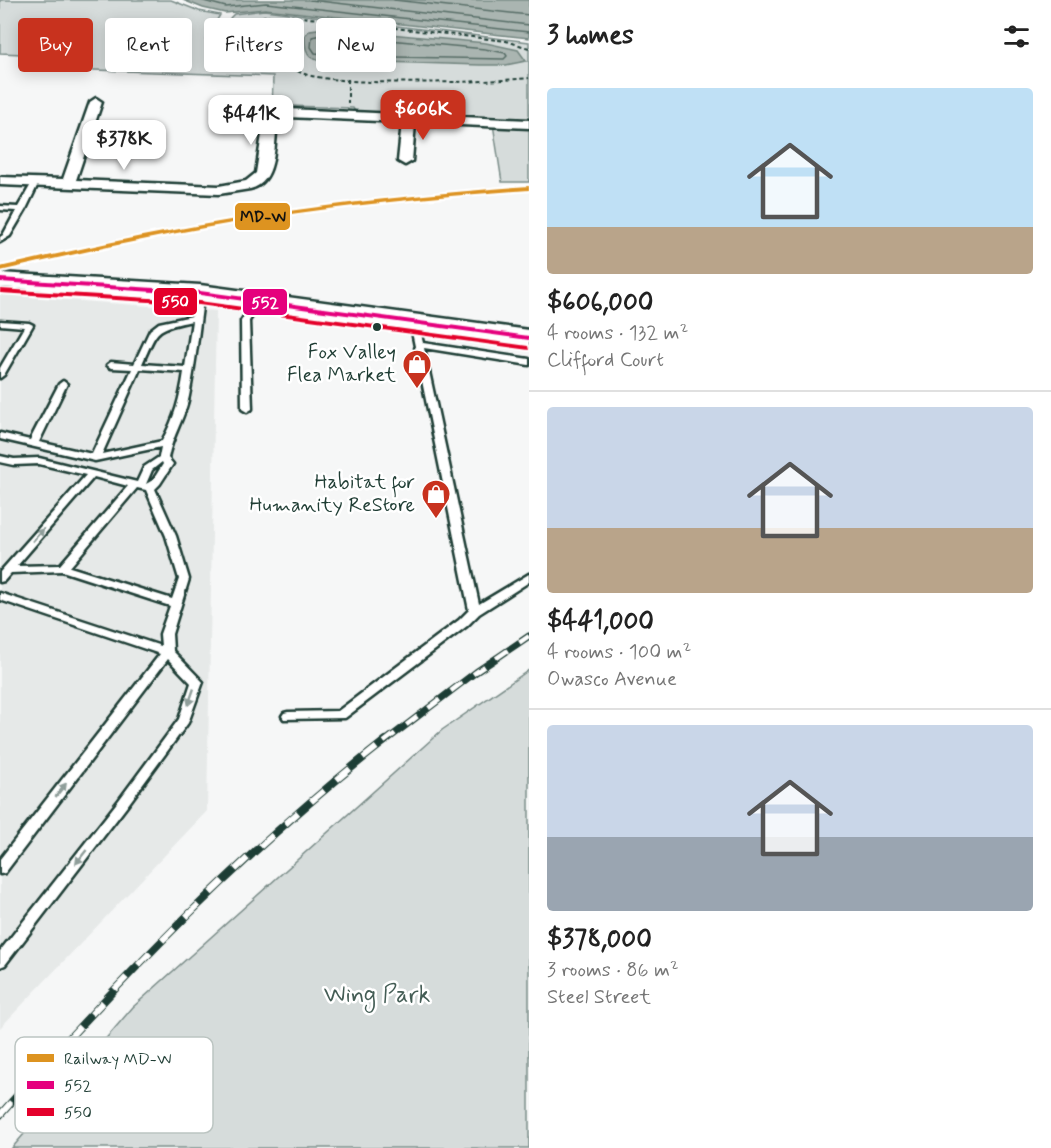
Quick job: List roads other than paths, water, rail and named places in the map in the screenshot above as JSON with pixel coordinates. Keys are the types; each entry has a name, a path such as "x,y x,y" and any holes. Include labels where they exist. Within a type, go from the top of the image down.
{"main road":[{"path":"0,280 200,293 259,301 417,334 529,338"}],"street":[{"path":"68,184 96,102"},
{"path":"0,181 196,190 250,185 263,174 271,121 280,114 287,113 529,124"},
{"path":"405,161 409,118"}],"lane":[{"path":"0,240 6,236 35,182"},
{"path":"0,208 22,209"},
{"path":"163,458 166,443 179,418 200,293"},
{"path":"247,409 245,321 259,301"},
{"path":"95,458 153,332 162,325 196,318"},
{"path":"0,323 29,325 0,375"},
{"path":"475,611 417,334 529,362"},
{"path":"111,365 188,370"},
{"path":"33,444 63,384"},
{"path":"0,436 95,458 166,443"},
{"path":"3,459 39,461 142,486 157,482 168,464 163,458"},
{"path":"0,869 167,652 166,634 184,579 171,536 142,486 143,474 151,463 163,458"},
{"path":"0,579 92,474"},
{"path":"63,568 142,486"},
{"path":"8,570 63,568 176,604"},
{"path":"288,716 341,715 463,623 475,611 529,577"},
{"path":"0,596 167,652 197,681 184,720 123,803 0,961"}],"water":[{"path":"183,0 529,0 529,38 396,23 396,18 347,18 265,9 225,13"},
{"path":"316,29 316,60 310,56 306,47 305,35 310,30"},
{"path":"396,35 486,43 518,50 526,61 506,65 396,62"}],"railway":[{"path":"384,742 476,672 529,636"},
{"path":"71,1037 184,918 283,826 386,740"},
{"path":"0,1115 15,1098"}],"rail line":[{"name":"MD-W","path":"0,269 131,240 263,216 395,199 529,188"}],"place":[{"name":"Fox Valley Flea Market","path":"417,390"},
{"name":"Habitat for Humanity ReStore","path":"436,520"}],"park label":[{"name":"Wing Park","path":"377,995"}]}
